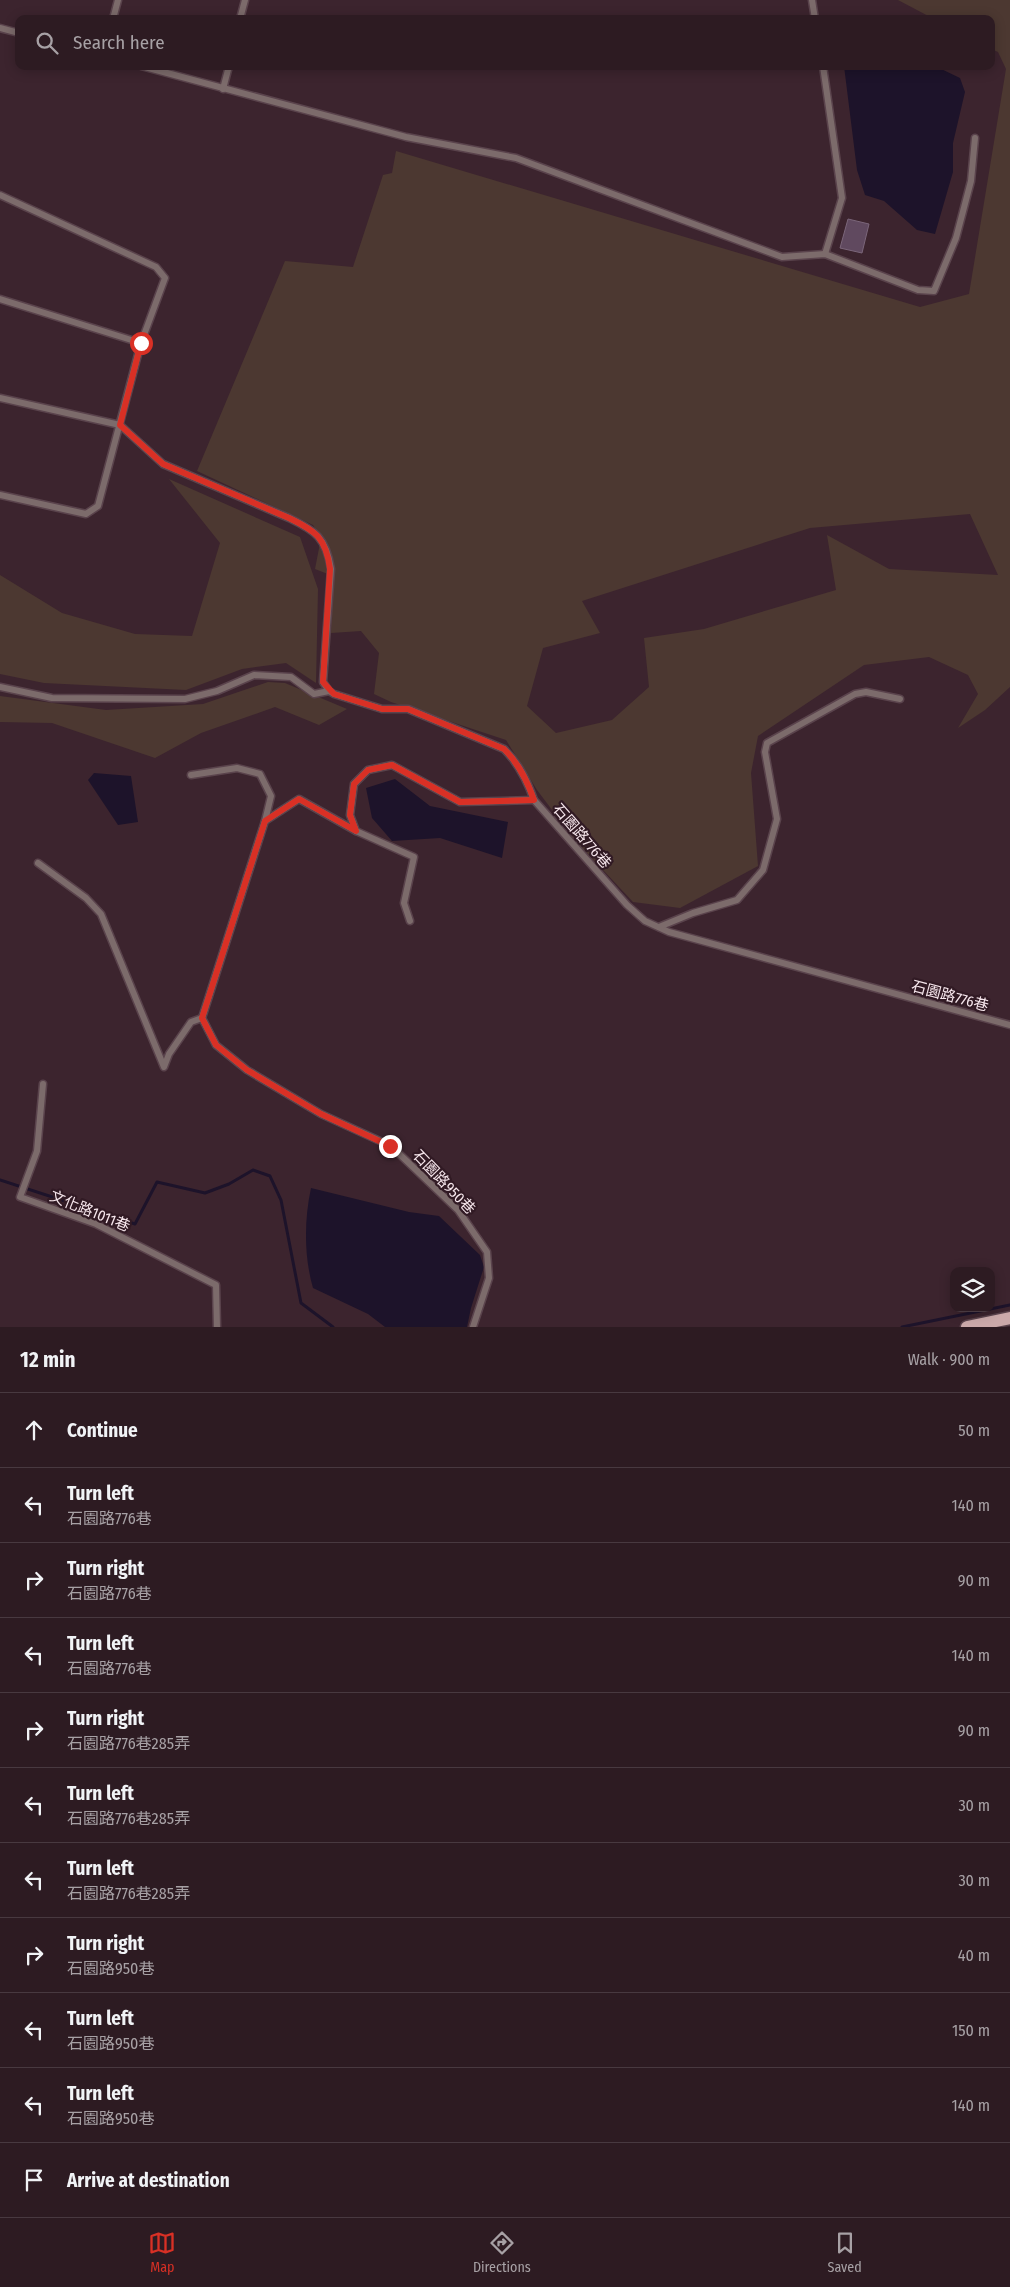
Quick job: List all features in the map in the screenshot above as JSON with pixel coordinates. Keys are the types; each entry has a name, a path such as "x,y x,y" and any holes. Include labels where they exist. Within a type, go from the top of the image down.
{"main road":[{"path":"967,1327 1010,1318"}],"lane":[{"path":"114,15 118,0"},
{"path":"241,15 244,0"},
{"path":"812,0 814,15"},
{"path":"0,28 15,32"},
{"path":"156,70 406,138 516,158 782,257 825,254 918,290 934,290 956,238 970,181 975,138"},
{"path":"223,88 228,70"},
{"path":"823,70 842,198 825,254"},
{"path":"0,196 156,267 165,278 141,343 98,506 86,514 0,495"},
{"path":"0,299 141,343"},
{"path":"0,398 120,425 163,464 298,522 321,537 328,553 330,569 323,682 329,691"},
{"name":"石園路776巷","path":"0,687 52,698 185,699 217,691 254,675 290,677 314,694 329,691 364,705 382,709 408,709 504,749 514,759 526,780 534,800 627,906 645,921 659,927 1010,1025"},
{"path":"659,927 693,913 737,900 763,870 777,819 765,752 767,743 855,694 866,692 900,699"},
{"path":"356,831 350,815 354,784 368,770 392,765 460,802 534,800"},
{"path":"38,863 86,898 101,914 164,1067 169,1054 191,1022 202,1018 265,821 271,796 260,774 237,768 191,775"},
{"path":"265,821 299,799 356,831 414,857 404,903 410,921"},
{"name":"石園路950巷","path":"202,1018 216,1045 247,1070 321,1114 390,1146 458,1210 487,1252 489,1278 473,1327"},
{"name":"文化路1011巷","path":"43,1084 37,1151 20,1197 96,1224 216,1285 217,1327"}],"shaded area":[{"path":"898,0 1010,0 1010,687 985,710 958,728 978,694 968,675 929,657 864,665 758,736 751,773 758,866 680,908 633,902 574,839 537,790 506,740 391,702 374,694 379,653 361,631 331,633 333,576 315,569 321,538 313,525 197,471 285,261 353,267 383,175 392,173 396,151 920,307 969,294 1006,69 998,52 995,51 995,15 926,15","holes":["970,514 998,575 889,569 827,535 836,590 704,629 644,638 649,687 612,720 556,733 527,706 543,648 600,633 582,601 810,528"]},
{"path":"844,70 943,70 960,78 965,92 953,143 953,172 935,234 917,230 884,201 865,195 857,170"},
{"path":"169,479 300,537 318,589 316,683 286,663 242,669 186,690 44,683 0,674 0,575 62,613 135,634 192,636 220,543"},
{"path":"268,682 285,683 347,709 319,725 275,707 201,733 155,758 52,723 0,722 0,696 106,710 203,704"},
{"path":"94,773 131,776 138,822 118,825 88,780"},
{"path":"395,779 430,806 508,822 502,858 440,838 392,841 372,818 366,788"},
{"path":"311,1188 409,1212 439,1216 480,1255 484,1267 467,1327 385,1327 368,1314 313,1288 308,1264 306,1238"}],"building":[{"path":"848,219 869,224 862,253 840,248"}],"waterway":[{"path":"0,1180 135,1224 157,1182 205,1193 229,1184 253,1170 270,1176 281,1200 301,1303 333,1327"},
{"path":"902,1327 1010,1305"}],"route":[{"path":"141,343 120,425 163,464 307,526 321,537 328,553 330,569 323,682 329,691 364,705 382,709 408,709 504,749 514,759 526,780 534,800 460,802 392,765 368,770 354,784 350,815 356,831 299,799 265,821 202,1018 216,1045 247,1070 321,1114 390,1146"}]}
